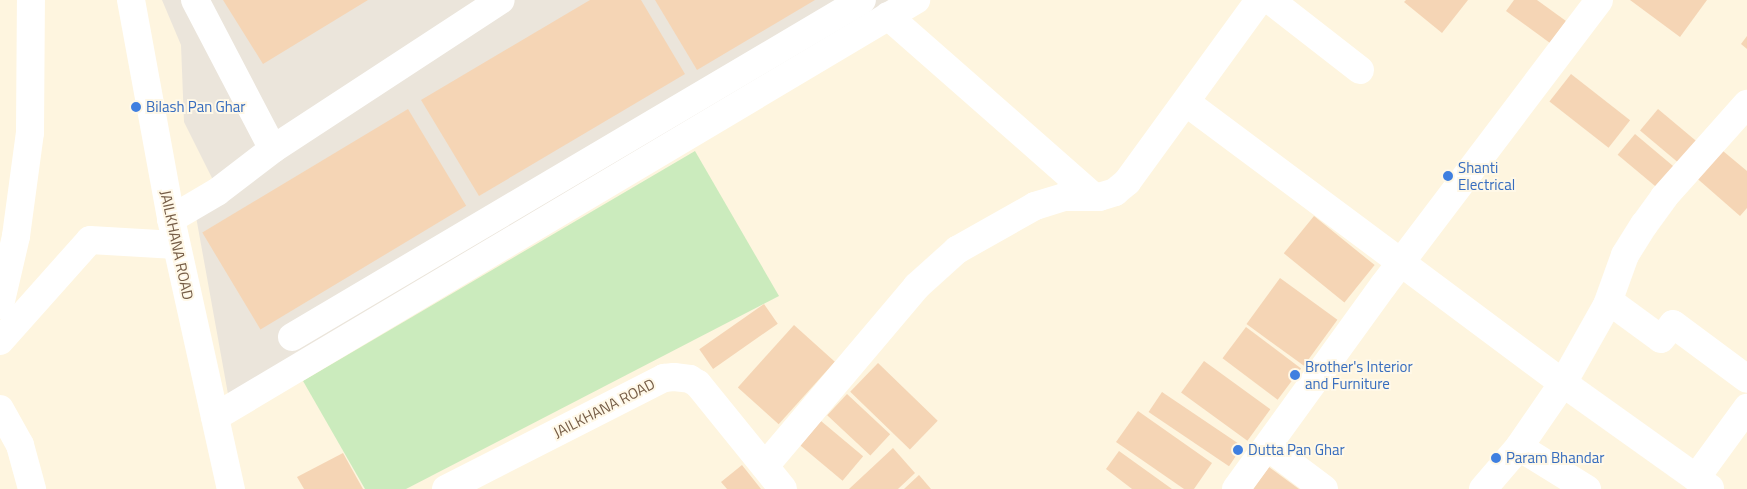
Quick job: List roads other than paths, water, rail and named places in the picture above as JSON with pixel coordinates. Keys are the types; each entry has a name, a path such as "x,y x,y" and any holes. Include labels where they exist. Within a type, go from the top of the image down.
{"street":[{"path":"0,305 16,236 30,133 31,0"},
{"name":"JAILKHANA ROAD","path":"131,0 174,232 231,489"},
{"path":"195,0 273,149"},
{"path":"0,341 90,240 174,232 217,192 273,149 501,0"},
{"path":"292,337 862,0"},
{"path":"215,417 916,0"},
{"path":"764,466 917,286 957,250 1035,206 1064,198 1115,192 1127,182 1187,103 1259,0"},
{"path":"1270,0 1360,70"},
{"path":"1236,489 1400,264 1600,0"},
{"path":"888,16 1093,196"},
{"path":"1187,103 1400,264 1704,483 1747,408"},
{"path":"1482,489 1519,447 1563,383 1610,300 1625,255 1644,224 1670,190 1747,104"},
{"path":"1610,300 1662,339 1672,324 1747,379"},
{"name":"JAILKHANA ROAD","path":"446,489 664,378 674,376 690,379 698,384 782,489"},
{"path":"0,409 20,446 32,489"},
{"path":"1268,447 1324,489"},
{"path":"1519,447 1587,489"}],"place":[{"name":"Bilash Pan Ghar","path":"136,107"},
{"name":"Shanti Electrical","path":"1448,176"},
{"name":"Brother's Interior and Furniture","path":"1295,375"},
{"name":"Dutta Pan Ghar","path":"1238,450"},
{"name":"Param Bhandar","path":"1496,458"}]}
